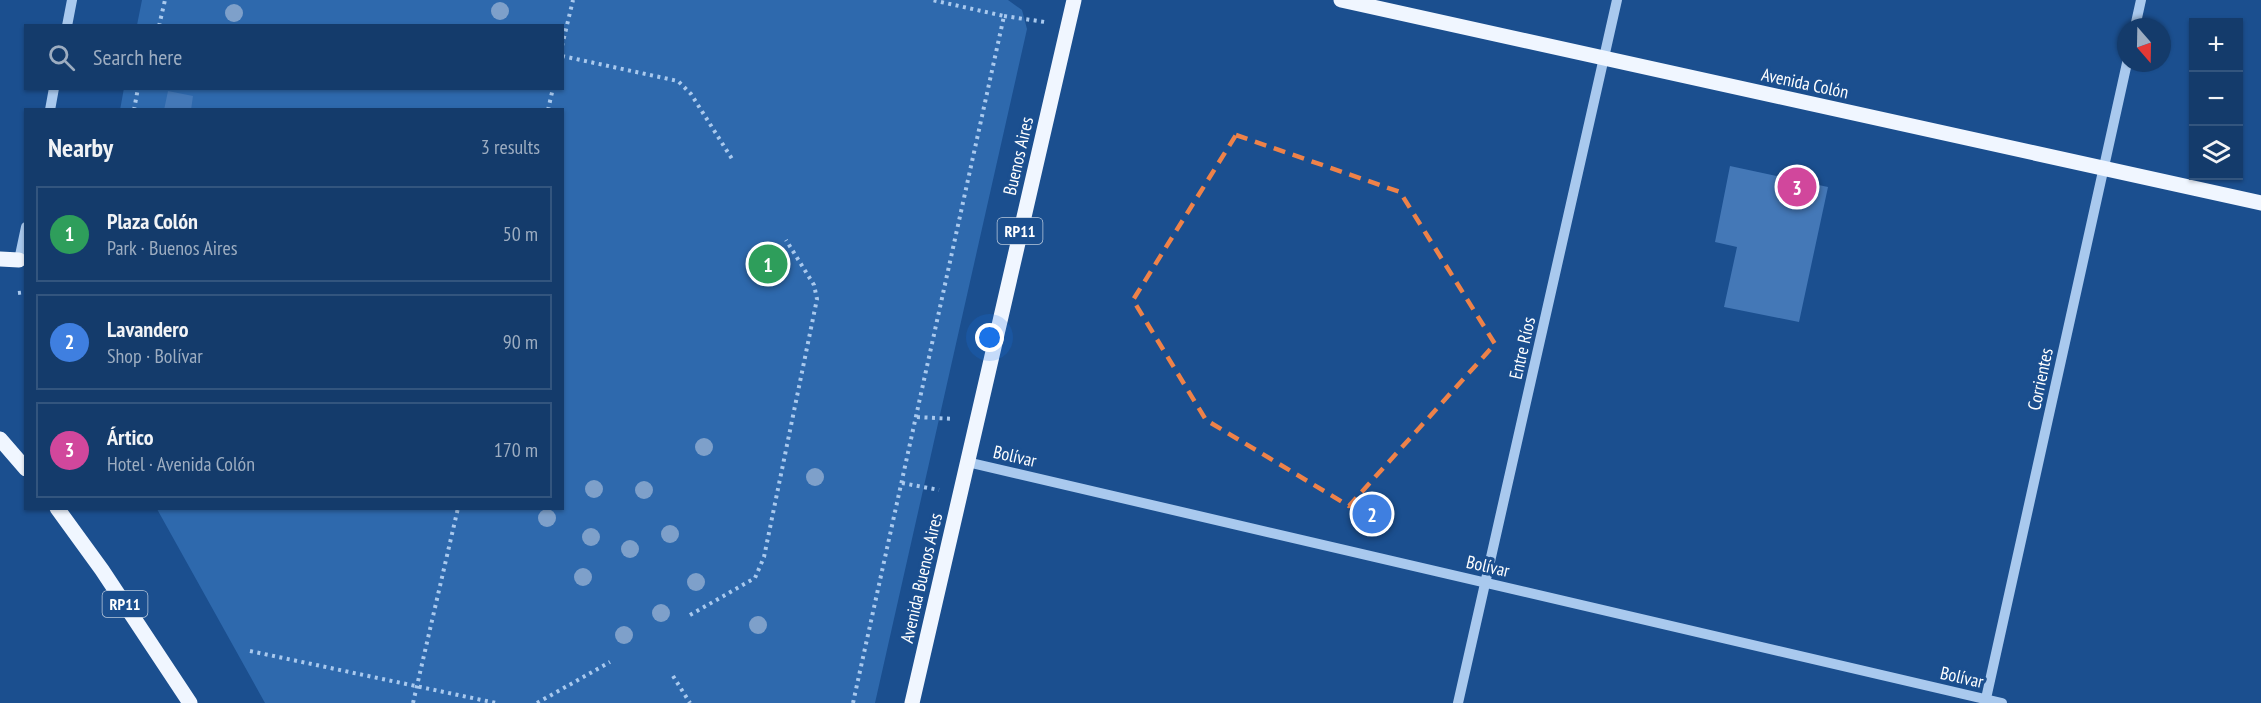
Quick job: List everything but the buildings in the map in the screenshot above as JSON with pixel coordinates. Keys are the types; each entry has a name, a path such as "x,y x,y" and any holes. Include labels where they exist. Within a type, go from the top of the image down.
{"main road":[{"name":"Buenos Aires","path":"968,462 975,421 1074,0"},
{"name":"Avenida Colón","path":"1341,0 2261,204"},
{"path":"0,259 19,260"},
{"path":"0,439 24,467"},
{"name":"Avenida Buenos Aires","path":"912,703 968,462"},
{"name":"RP11","path":"58,510 102,570 190,703"}],"street":[{"path":"67,24 72,0"},
{"name":"Entre Ríos","path":"1458,703 1617,0"},
{"path":"2137,18 2141,0"},
{"name":"Corrientes","path":"1986,701 2125,72"},
{"path":"50,108 54,90"},
{"path":"19,260 24,236"},
{"name":"Bolívar","path":"968,462 2002,703"}],"path":[{"path":"159,24 165,0"},
{"path":"564,38 573,0"},
{"path":"932,0 1004,16 1068,26"},
{"path":"853,703 1004,16"},
{"path":"564,56 678,81 691,94 734,162"},
{"path":"134,108 138,90"},
{"path":"548,108 553,90"},
{"path":"690,615 755,578 764,557 817,299 814,285 786,240"},
{"path":"18,292 24,292"},
{"path":"917,417 975,421"},
{"path":"902,483 960,494"},
{"path":"413,703 458,510"},
{"path":"250,651 496,703"},
{"path":"537,703 610,662"},
{"path":"673,676 690,703"}],"highlighted area":[{"path":"1236,135 1400,192 1495,344 1349,506 1206,420 1133,300"}],"shaded area":[{"path":"142,0 1008,0 1022,10 1027,29 875,703 265,703 158,510 564,510 564,108 120,108 124,90 564,90 564,24 137,24"}],"place":[{"name":"Ártico","path":"1797,187"},
{"name":"Plaza Colón","path":"768,264"},
{"name":"Lavandero","path":"1372,514"}]}
